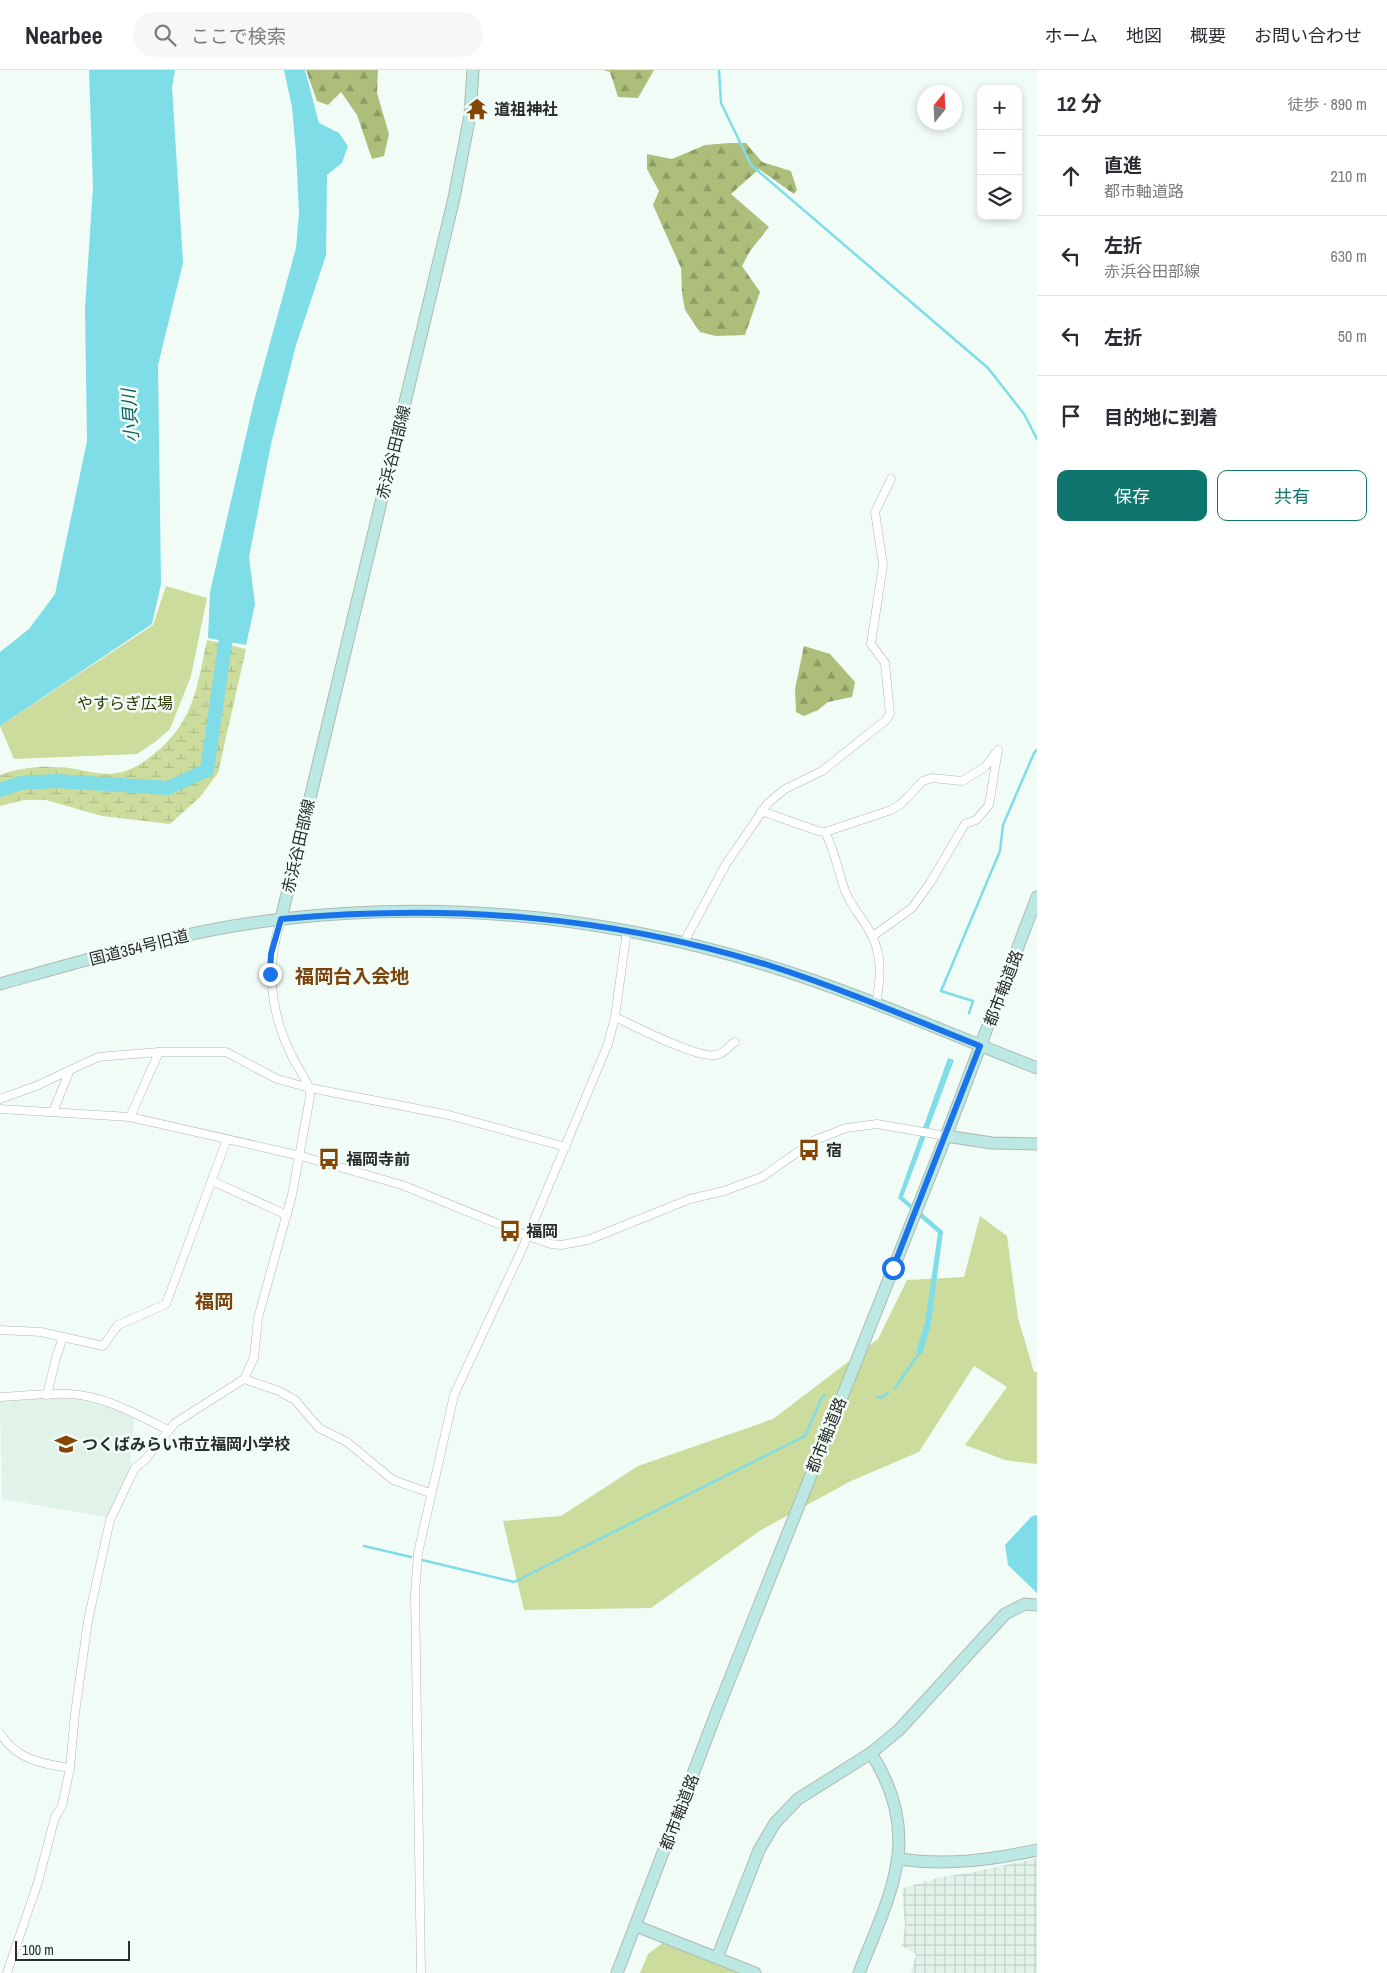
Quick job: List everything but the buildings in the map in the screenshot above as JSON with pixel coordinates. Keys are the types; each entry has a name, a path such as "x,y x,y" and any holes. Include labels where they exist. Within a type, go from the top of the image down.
{"street":[{"name":"赤浜谷田部線","path":"473,70 470,115 454,198 281,919 390,912 480,912 581,922 627,930 684,942 768,966 876,1004 1037,1068"},
{"path":"684,942 726,864 761,811 785,789 822,771 840,758 886,720 890,714 885,662 871,644 883,565 875,512 891,479"},
{"path":"761,811 818,832 825,832 891,810 901,804 923,781 932,778 962,781 980,772 998,750 988,805 976,820 964,824 930,883 912,908 873,936"},
{"path":"825,832 838,862 841,881 847,896 873,936 879,960 876,1004"},
{"name":"都市軸道路","path":"617,1973 717,1710 946,1136 1037,897"},
{"name":"国道354号旧道","path":"0,984 144,944 281,919"},
{"path":"7,1973 38,1882 55,1817 62,1806 70,1768 75,1713 88,1621 110,1520 135,1468 144,1461 168,1430 175,1423 244,1379 254,1358 258,1318 287,1215 301,1156 310,1088 290,1052 273,1005 270,974 271,954 281,919"},
{"path":"421,1973 415,1594 418,1553 448,1413 456,1389 528,1236 608,1044 615,1017 627,930"},
{"path":"615,1017 684,1048 707,1054 718,1055 735,1042"},
{"path":"130,1117 159,1052"},
{"path":"0,1099 69,1072 98,1057 159,1052 226,1052 278,1079 310,1088 449,1115 566,1147"},
{"path":"53,1112 69,1072"},
{"path":"0,1109 130,1117 301,1156 393,1182 551,1244 573,1244 588,1240 690,1199 724,1192 762,1177 815,1140 846,1128 877,1124 992,1143 1036,1142"},
{"path":"0,1330 41,1332 103,1346 118,1324 166,1304 227,1139"},
{"path":"212,1180 287,1215"},
{"path":"47,1395 63,1337"},
{"path":"244,1379 279,1391 295,1400 320,1428 347,1442 393,1480 430,1493"},
{"path":"0,1397 47,1395 85,1397 125,1408 168,1430"},
{"path":"717,1958 759,1850 775,1823 798,1799 871,1753 926,1702 973,1647 1006,1614 1025,1604 1037,1605"},
{"path":"0,1733 11,1747 27,1758 43,1764 70,1768"},
{"path":"859,1973 895,1879 899,1859 900,1832 892,1794 886,1776 871,1753"},
{"path":"899,1859 962,1863 995,1859 1037,1850"},
{"path":"636,1926 755,1973"}],"shaded area":[{"name":"つくばみらい市立福岡小学校","path":"83,1398 111,1406 133,1416 130,1469 109,1515 106,1517 2,1499 0,1400"},
{"path":"1037,1858 1037,1973 911,1973 916,1954 902,1946 905,1926 902,1890 904,1888 941,1877 969,1873"}],"green space":[{"path":"306,70 378,70 377,93 389,134 384,156 372,159 357,115 341,92 328,105 317,101"},
{"path":"603,70 654,70 638,98 618,97 610,72"},
{"path":"746,143 762,162 791,171 797,190 794,194 759,169 731,194 769,227 750,251 742,266 760,292 745,335 716,336 700,332 685,310 681,268 653,205 659,191 647,169 647,154 672,159 705,145"},
{"name":"やすらぎ広場","path":"166,586 207,598 191,676 170,729 137,754 14,759 0,726 153,625"},
{"path":"207,640 246,649 218,773 200,797 170,824 102,816 46,800 24,800 0,806 0,775 28,768 47,767 109,774 133,768 149,758 167,742 186,716 192,703"},
{"path":"804,646 830,654 855,682 852,697 828,702 818,710 804,716 796,712 795,689"},
{"path":"980,1216 1007,1236 1018,1318 1034,1372 1037,1372 1037,1464 1005,1460 965,1445 1007,1387 974,1366 919,1452 851,1481 761,1530 651,1608 524,1610 503,1521 561,1516 638,1466 773,1419 878,1339 907,1280 964,1277"},
{"path":"664,1942 742,1973 640,1973 648,1954"}],"water":[{"name":"小貝川","path":"89,70 175,70 172,87 183,263 158,365 161,584 152,624 0,726 0,652 29,629 55,594 87,441 85,309 93,187"},
{"path":"284,70 305,70 319,123 339,133 348,146 342,163 327,175 326,255 296,345 271,444 249,557 255,604 246,645 208,638 210,592 254,401 296,248 299,213 296,152 292,107"},
{"path":"948,1058 954,1060 903,1197 943,1231 931,1324 922,1354 916,1352 925,1323 938,1233 898,1198"},
{"path":"1037,1515 1037,1593 1008,1565 1005,1545 1032,1516"}],"waterway":[{"path":"719,70 721,103 751,165 988,368 1024,414 1037,439"},
{"path":"0,790 21,783 56,781 168,788 207,770 228,624"},
{"path":"969,1013 973,1001 941,991 1000,851 1003,825 1037,750"},
{"path":"895,1388 920,1352"},
{"path":"877,1397 883,1397 888,1393"},
{"path":"422,1560 514,1582 805,1436 822,1397 825,1395"},
{"path":"364,1546 411,1557"}],"place":[{"name":"道祖神社","path":"477,109"},
{"name":"宿","path":"809,1150"},
{"name":"福岡寺前","path":"329,1159"},
{"name":"福岡","path":"510,1231"},
{"name":"つくばみらい市立福岡小学校","path":"66,1444"}],"district":[{"name":"福岡台入会地","path":"352,976"},
{"name":"福岡","path":"214,1301"}],"route":[{"path":"270,974 271,954 281,919 390,912 480,912 532,916 627,930 684,942 728,954 815,981 980,1046 893,1268"}]}
